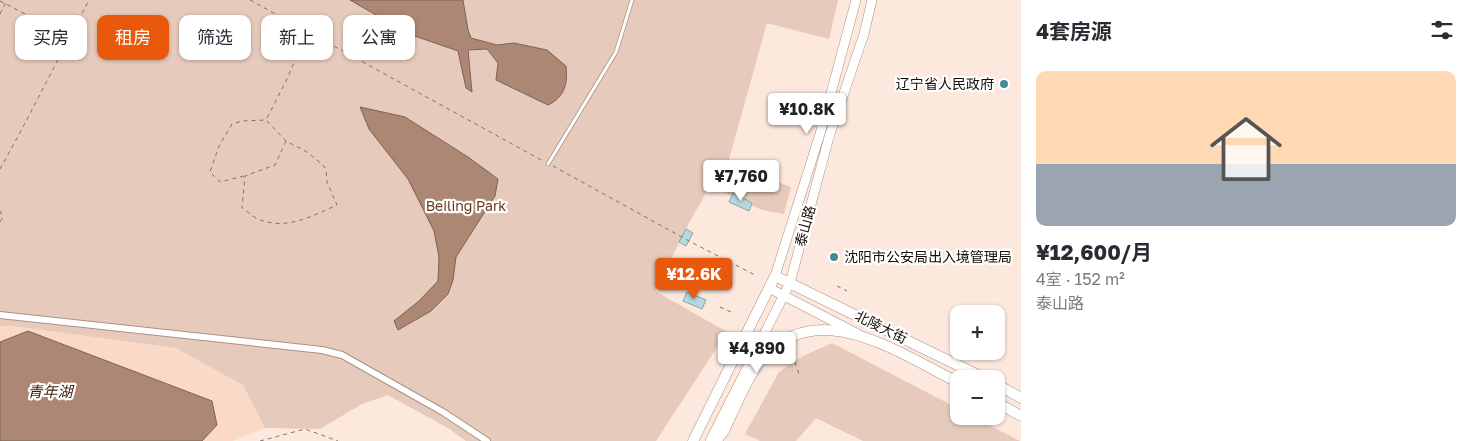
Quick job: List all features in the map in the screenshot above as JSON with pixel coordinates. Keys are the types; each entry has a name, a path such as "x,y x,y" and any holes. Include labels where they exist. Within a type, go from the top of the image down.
{"main road":[{"name":"泰山路","path":"693,441 775,276 820,134 856,0"},
{"name":"泰山路","path":"710,441 790,283 829,137 864,34 872,0"},
{"name":"北陵大街","path":"775,276 968,370"},
{"name":"北陵大街","path":"769,288 950,378"},
{"path":"716,441 724,431 758,364 776,347 800,334 816,330 835,329 858,334"},
{"path":"1005,389 1021,398"},
{"path":"1005,407 1021,416"}],"street":[{"path":"0,315 322,350 342,355 443,412 487,441"}],"lane":[{"path":"548,164 616,52 632,0"}],"path":[{"path":"0,14 7,0"},
{"path":"80,15 88,0"},
{"path":"250,0 277,15"},
{"path":"0,1 28,15"},
{"path":"333,46 688,241 757,276"},
{"path":"0,169 57,60"},
{"path":"266,120 295,60"},
{"path":"247,175 245,176 242,208 258,219 275,224 293,223 337,205 327,182 326,170 322,164 307,152 286,141 266,120 242,121 232,124 219,146 210,172 220,182 275,165 286,141"},
{"path":"0,211 3,217 0,222"},
{"path":"837,286 847,291"},
{"path":"720,307 731,312"},
{"path":"795,362 799,374"},
{"path":"260,441 305,429 338,441"}],"shaded area":[{"name":"青年湖","path":"0,326 13,326 174,348 243,385 265,428 233,441 0,441"}],"green space":[{"name":"Beiling Park","path":"0,0 838,0 829,39 767,23 728,163 791,187 784,214 762,210 710,186 655,291 727,332 656,441 466,441 448,428 388,395 362,404 320,429 265,428 243,385 175,348 13,326 0,326"},
{"path":"832,343 950,404 950,425 989,425 1020,441 863,441 816,418 796,441 760,441 745,434 779,372 803,356"}],"water":[{"path":"350,0 463,0 471,38 497,45 514,43 547,50 566,66 566,84 562,94 548,105 496,80 498,63 487,49 468,50 472,92 466,88 458,51 415,36 415,15 376,15"},
{"path":"360,107 405,117 468,157 498,179 495,196 456,257 453,280 448,294 431,311 398,330 394,321 419,301 438,281 439,257 434,231 408,179 369,129"},
{"name":"青年湖","path":"28,331 212,401 217,425 202,441 0,441 0,342"}],"building":[{"path":"733,193 752,203 749,211 729,202"},
{"path":"686,229 693,233 686,246 679,242"},
{"path":"687,292 706,300 702,309 683,301"}],"place":[{"name":"辽宁省人民政府","path":"1004,84"},
{"name":"沈阳市公安局出入境管理局","path":"834,257"}]}
